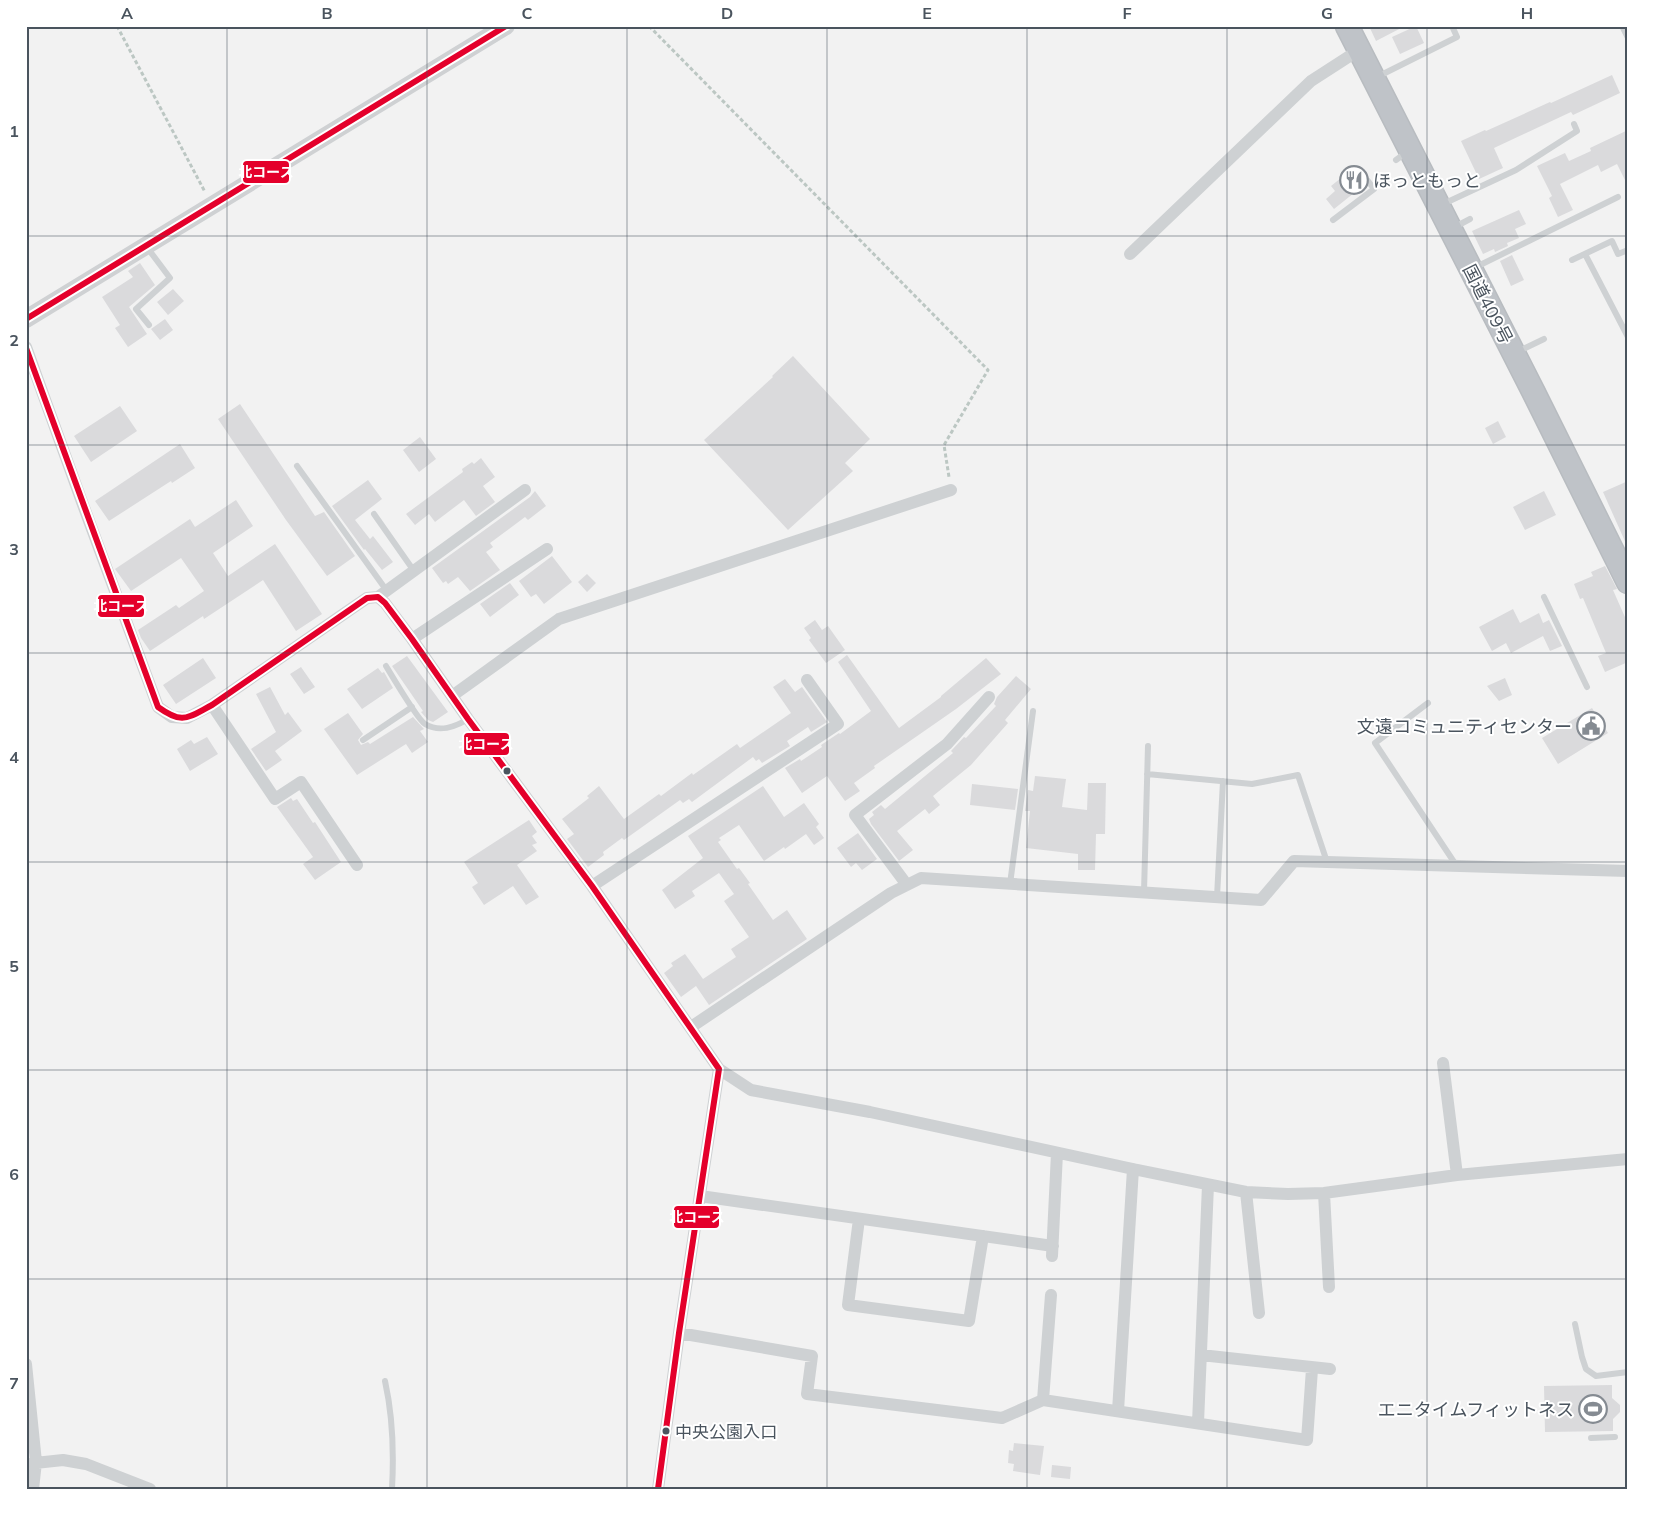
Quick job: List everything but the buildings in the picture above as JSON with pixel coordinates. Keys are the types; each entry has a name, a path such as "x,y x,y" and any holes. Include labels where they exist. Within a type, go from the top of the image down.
{"highway":[{"name":"国道409号","path":"1347,26 1374,79 1390,102 1405,146 1429,182 1438,206 1628,582"}],"street":[{"path":"29,315 146,246 506,26"},
{"path":"1130,254 1311,81 1359,50"},
{"path":"26,347 158,707 172,717 187,718 212,705 367,598 383,594 525,490"},
{"path":"452,696 559,619 951,490"},
{"path":"412,639 546,549"},
{"path":"383,594 385,603 592,886 719,1069 751,1090 870,1112 1246,1192 1324,1193 1457,1175 1628,1159"},
{"path":"592,886 838,724 807,680"},
{"path":"907,885 855,815 947,744 989,697"},
{"path":"212,705 275,799 301,782 357,865"},
{"path":"691,1027 891,893 921,878 1261,900 1294,861 1628,871"},
{"path":"1443,1063 1457,1175"},
{"path":"658,1489 679,1332 719,1069"},
{"path":"700,1196 983,1236 1052,1251 1057,1153"},
{"path":"1118,1411 1134,1169"},
{"path":"1198,1423 1208,1185"},
{"path":"1246,1192 1259,1313"},
{"path":"1324,1193 1329,1287"},
{"path":"859,1219 848,1305 969,1321 983,1236"},
{"path":"1043,1400 1051,1295"},
{"path":"679,1332 812,1356 806,1394 1002,1418 1043,1400 1307,1440 1312,1368"},
{"path":"1201,1355 1330,1369"},
{"path":"26,1364 32,1489"},
{"path":"31,1463 63,1460 86,1464 150,1489"}],"lane":[{"path":"1374,79 1457,38 1452,26"},
{"path":"1622,26 1628,38"},
{"path":"1438,206 1516,170 1577,131 1574,124"},
{"path":"1333,220 1374,189 1368,181"},
{"path":"1471,269 1618,197"},
{"path":"1450,230 1470,219"},
{"path":"1572,260 1612,241 1618,254 1628,250"},
{"path":"146,246 170,278 136,309 149,325"},
{"path":"1585,254 1628,337"},
{"path":"1514,354 1544,339"},
{"path":"297,466 383,594"},
{"path":"374,514 414,571"},
{"path":"1544,597 1587,687"},
{"path":"386,666 423,724 447,729 457,726 468,719"},
{"path":"1428,703 1375,743 1457,866"},
{"path":"363,740 412,707"},
{"path":"1010,884 1033,711"},
{"path":"1144,892 1148,746"},
{"path":"1147,774 1252,784 1298,775 1327,862"},
{"path":"1217,897 1223,781"},
{"path":"1575,1324 1586,1369 1596,1376 1628,1372"},
{"path":"385,1382 391,1407 392,1489"},
{"path":"1591,1438 1615,1438"}],"path":[{"path":"117,26 212,206"},
{"path":"649,26 988,370 944,445 951,490"}],"transit line":[{"name":"北コース","path":"26,319 506,26"},
{"name":"北コース","path":"26,348 158,707 166,713 179,718 191,716 212,705 367,598 378,597 385,603 412,639 468,719 592,886 719,1069 679,1333 658,1489"}],"place":[{"name":"ほっともっと","path":"1354,180"},
{"name":"文遠コミュニティセンター","path":"1591,726"},
{"name":"エニタイムフィットネス","path":"1593,1409"},
{"name":"中央公園入口","path":"666,1431"}]}
